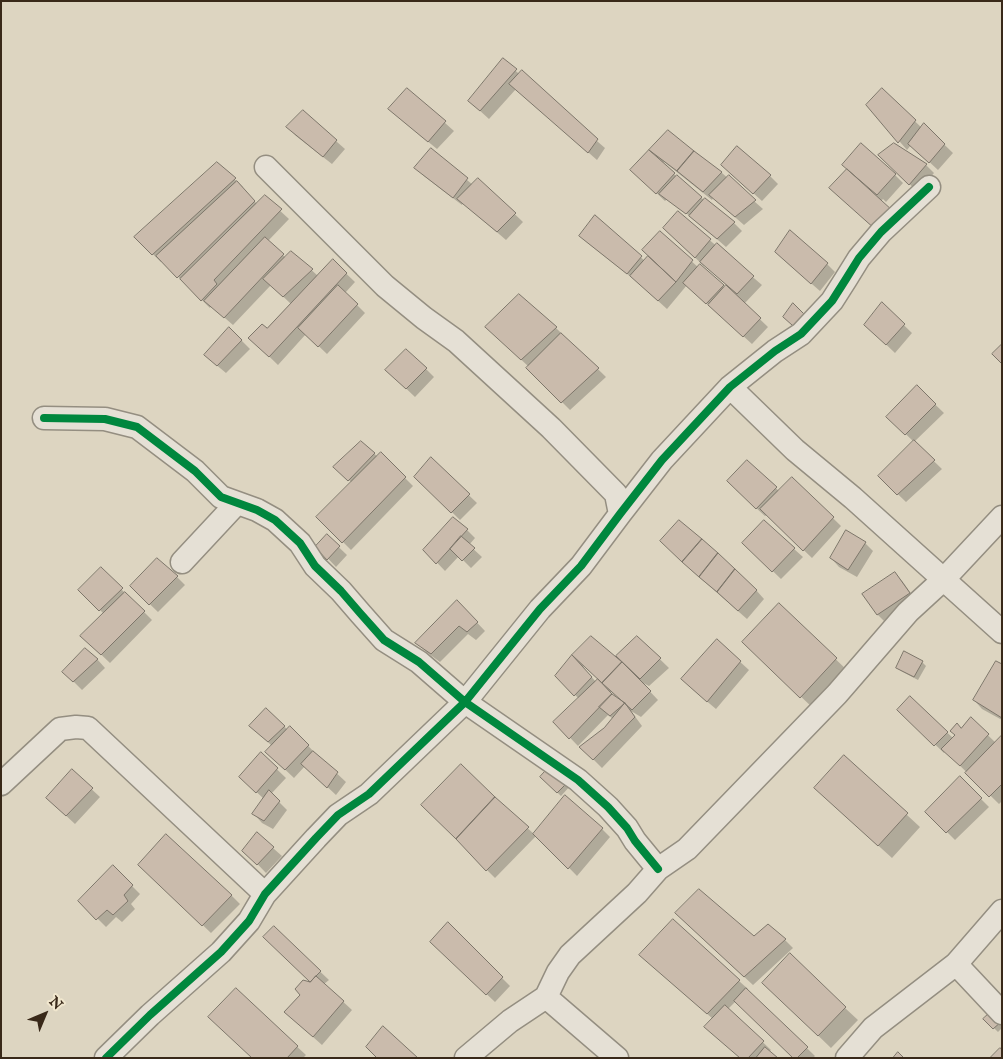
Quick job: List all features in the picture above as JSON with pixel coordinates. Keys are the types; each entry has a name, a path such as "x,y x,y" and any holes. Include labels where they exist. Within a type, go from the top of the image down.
{"street":[{"path":"266,167 385,286 456,341 558,434 616,494 620,514"},
{"path":"106,1058 150,1015 220,952 249,921 265,894 338,816 369,794 465,702 540,610 581,566 662,460 730,387 775,351 801,334 832,301 859,258 881,232 929,187"},
{"path":"730,387 795,450 853,498 1002,632"},
{"path":"44,418 105,419 137,427 196,471 221,496 257,510 274,520 300,543 315,566 341,591 384,640 419,662 465,702 578,780 626,828 658,869"},
{"path":"182,562 237,503"},
{"path":"466,1058 510,1021 546,997 558,972 570,955 638,893 658,869 687,849 837,694 908,612 944,579 1002,517"},
{"path":"1,784 60,729 88,728 265,894"},
{"path":"847,1058 873,1028 956,964 1002,911"},
{"path":"956,964 1002,1012"},
{"path":"546,997 617,1058"}],"building":[{"path":"503,58 517,69 480,111 468,101"},
{"path":"522,70 598,139 588,153 509,84"},
{"path":"407,88 446,121 428,142 388,109"},
{"path":"882,88 916,120 898,143 866,105"},
{"path":"303,110 337,140 323,157 286,127"},
{"path":"924,123 945,144 929,163 908,144"},
{"path":"668,130 694,151 677,171 649,150"},
{"path":"861,143 896,174 877,195 842,165"},
{"path":"894,143 927,164 909,185 878,155"},
{"path":"737,146 771,175 753,194 721,165"},
{"path":"431,148 468,178 453,198 414,168"},
{"path":"649,150 675,173 656,194 630,170"},
{"path":"694,151 722,172 703,192 677,171"},
{"path":"217,162 236,178 152,255 134,237"},
{"path":"847,169 893,211 875,229 829,188"},
{"path":"677,175 702,197 686,214 659,194"},
{"path":"729,175 756,200 735,217 709,195"},
{"path":"478,178 516,213 497,232 457,199"},
{"path":"237,181 255,201 177,278 156,256"},
{"path":"265,195 282,209 214,280 217,284 201,301 180,279"},
{"path":"705,198 735,222 717,239 689,216"},
{"path":"678,211 711,239 695,258 663,228"},
{"path":"595,215 642,256 627,274 579,236"},
{"path":"790,230 828,263 811,284 775,252"},
{"path":"660,231 693,260 676,282 642,250"},
{"path":"265,237 284,254 224,318 204,301"},
{"path":"717,243 754,276 737,294 700,262"},
{"path":"291,251 313,269 283,297 263,279"},
{"path":"648,256 676,282 658,301 630,276"},
{"path":"333,259 347,273 269,357 248,338 262,324 267,328"},
{"path":"700,264 724,285 706,304 683,283"},
{"path":"338,285 358,304 318,347 298,328"},
{"path":"726,285 761,318 743,337 708,305"},
{"path":"519,294 557,327 521,360 485,327"},
{"path":"882,302 905,324 886,345 864,325"},
{"path":"793,303 812,322 801,333 783,317"},
{"path":"229,327 242,340 217,366 204,355"},
{"path":"561,333 599,368 561,403 526,368"},
{"path":"1002,344 1002,364 992,354"},
{"path":"406,349 427,368 406,389 385,370"},
{"path":"917,385 936,404 905,435 886,417"},
{"path":"914,440 935,460 897,495 878,476"},
{"path":"361,441 375,453 348,481 333,467"},
{"path":"381,452 406,477 342,543 316,517"},
{"path":"431,457 470,494 451,513 414,477"},
{"path":"747,460 777,487 756,509 727,481"},
{"path":"792,477 834,517 803,551 760,509"},
{"path":"453,517 468,529 436,564 423,550"},
{"path":"679,520 702,539 682,562 660,541"},
{"path":"764,520 795,548 772,572 742,543"},
{"path":"846,530 866,542 848,570 830,558"},
{"path":"327,534 340,546 327,560 315,547"},
{"path":"461,536 475,548 462,561 450,549"},
{"path":"702,539 718,553 699,577 682,562"},
{"path":"718,553 735,569 717,592 699,577"},
{"path":"157,558 178,576 149,605 130,586"},
{"path":"101,567 123,588 99,611 78,590"},
{"path":"735,569 757,590 738,611 717,592"},
{"path":"895,572 910,593 877,615 862,594"},
{"path":"125,592 145,611 101,655 80,636"},
{"path":"457,600 478,622 467,632 459,626 431,654 415,643"},
{"path":"779,603 837,658 800,698 742,642"},
{"path":"591,636 622,662 602,683 572,655"},
{"path":"637,636 661,658 640,679 616,656"},
{"path":"717,639 741,661 707,702 681,679"},
{"path":"85,648 98,659 73,682 62,672"},
{"path":"904,651 923,661 914,677 896,668"},
{"path":"572,655 592,677 574,696 555,676"},
{"path":"996,661 1002,664 1002,718 973,700"},
{"path":"622,662 651,691 632,710 602,683"},
{"path":"598,679 612,694 569,739 553,722"},
{"path":"612,694 625,703 610,716 599,707"},
{"path":"910,696 948,732 934,746 897,710"},
{"path":"625,703 635,717 593,760 579,747 604,728"},
{"path":"266,708 285,726 268,742 249,726"},
{"path":"971,717 989,734 960,766 941,749 955,735 950,731 957,723 961,728"},
{"path":"290,726 309,745 285,770 265,752"},
{"path":"1002,735 1002,784 989,797 965,773"},
{"path":"313,751 338,772 327,788 301,764"},
{"path":"261,752 278,768 256,793 239,777"},
{"path":"844,755 908,813 878,846 814,788"},
{"path":"461,764 495,797 456,839 421,805"},
{"path":"551,765 569,781 557,793 540,777"},
{"path":"72,769 93,788 66,816 46,798"},
{"path":"960,776 982,798 946,833 925,812"},
{"path":"269,790 280,801 264,821 252,814"},
{"path":"565,795 603,828 568,869 533,834"},
{"path":"495,797 529,827 486,871 456,839"},
{"path":"257,832 274,847 257,865 242,851"},
{"path":"166,834 232,895 202,926 138,865"},
{"path":"113,865 133,885 124,895 128,901 113,915 107,910 96,920 78,901"},
{"path":"699,889 754,936 768,924 786,939 744,977 675,913"},
{"path":"673,919 740,980 707,1014 639,955"},
{"path":"448,922 503,977 486,995 430,942"},
{"path":"274,926 321,971 310,982 263,937"},
{"path":"790,953 846,1007 818,1036 762,983"},
{"path":"316,976 344,1001 313,1037 284,1012 300,995 295,989 303,980 310,982"},
{"path":"236,988 298,1046 287,1058 252,1058 208,1017"},
{"path":"746,988 808,1047 797,1058 793,1058 734,1001"},
{"path":"725,1005 764,1041 748,1058 740,1058 704,1027"},
{"path":"995,1008 1002,1021 993,1029 983,1019"},
{"path":"383,1026 418,1058 377,1058 366,1047"},
{"path":"765,1047 778,1058 756,1058"},
{"path":"1000,1048 1002,1049 1002,1058 990,1058"},
{"path":"898,1052 904,1058 893,1058"}],"cycle path":[{"path":"106,1058 150,1015 221,952 249,921 265,894 338,815 369,794 465,702 540,609 581,566 662,460 730,387 775,351 801,334 832,301 859,258 881,232 929,187"},
{"path":"44,418 105,419 137,427 195,471 221,497 257,510 275,520 300,543 315,566 341,591 384,640 419,662 465,702 578,780 608,807 627,828 658,869"}]}
